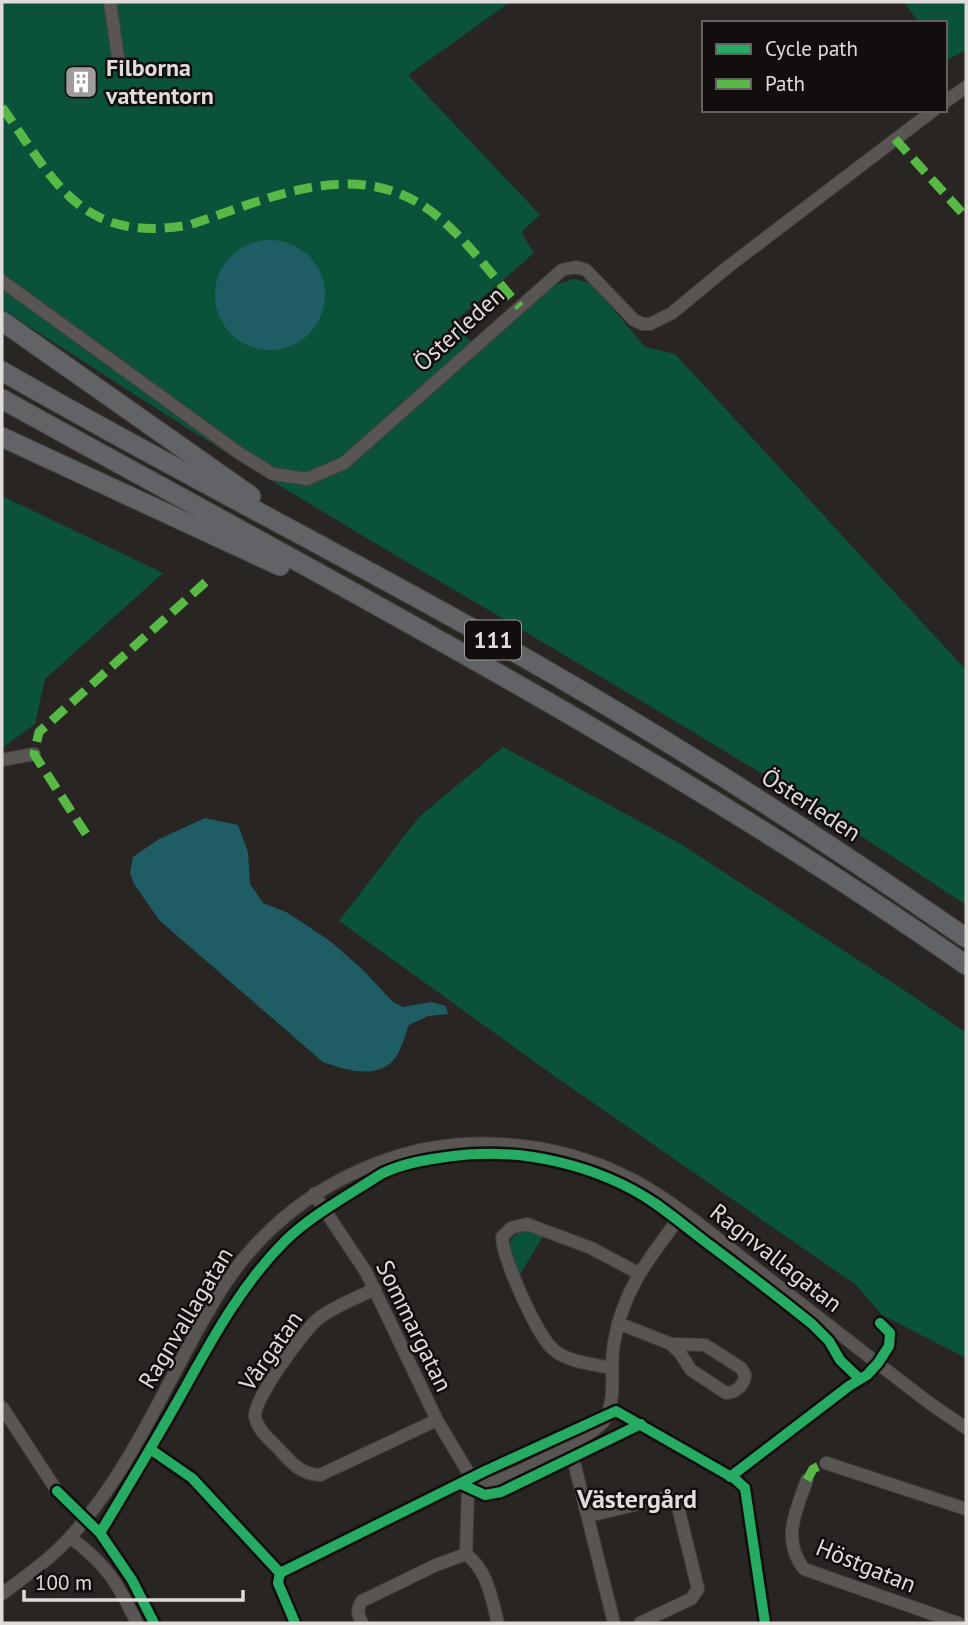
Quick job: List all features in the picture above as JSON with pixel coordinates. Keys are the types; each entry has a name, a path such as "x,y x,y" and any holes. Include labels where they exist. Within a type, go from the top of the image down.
{"main road":[{"path":"2,321 308,538"},
{"name":"Österleden","path":"2,371 106,431 308,538 540,667 683,752 877,876 966,938"},
{"name":"Österleden","path":"2,399 559,706 743,818 966,965"},
{"path":"2,436 409,623"}],"street":[{"path":"110,2 119,64"},
{"path":"947,101 966,87"},
{"name":"Österleden","path":"2,281 239,453 273,474 307,479 344,463 562,270 573,267 586,270 634,320 643,324 657,322 673,313 729,266 931,112"},
{"path":"2,760 34,754"},
{"name":"Ragnvallagatan","path":"2,1594 70,1537 113,1481 156,1411 210,1310 239,1265 260,1239 284,1216 314,1194 363,1169 419,1150 468,1144 546,1149 580,1158 636,1181 683,1213 928,1402 966,1428"},
{"name":"Sommargatan","path":"314,1194 376,1289 437,1420 472,1479"},
{"path":"466,1553 468,1491 472,1479 482,1483 494,1482 570,1446 590,1434 605,1420 610,1406 611,1368 618,1322 638,1273 683,1213"},
{"path":"611,1368 571,1358 555,1351 544,1339 502,1248 502,1237 511,1228 527,1224 591,1248 638,1273"},
{"name":"Vårgatan","path":"376,1289 319,1318 303,1333 259,1400 254,1415 261,1430 298,1469 320,1475 437,1420"},
{"path":"618,1322 671,1344 705,1345 741,1368 745,1375 743,1382 736,1391 726,1392 691,1370 671,1344"},
{"path":"2,1407 57,1491"},
{"path":"570,1446 614,1623"},
{"path":"826,1462 966,1509"},
{"name":"Höstgatan","path":"807,1480 792,1522 798,1561 804,1569 958,1623"},
{"path":"587,1516 668,1497 678,1507 698,1589 691,1599 640,1623"},
{"path":"70,1537 95,1556 104,1567 126,1600 137,1623"},
{"path":"362,1623 358,1608 362,1601 436,1564 466,1553"},
{"path":"466,1553 478,1563 486,1577 498,1623"}],"green space":[{"path":"2,2 510,2 408,75 540,215 521,232 534,253 453,323 480,351 554,285 575,279 592,284 645,347 675,354 966,670 966,905 790,791 251,468 2,309"},
{"path":"904,2 966,2 966,50 947,60 947,21 918,21"},
{"path":"2,496 163,573 45,679 35,724 2,748"},
{"path":"503,747 681,844 966,1033 966,1358 882,1315 856,1285 553,1075 339,921 419,817"},
{"path":"523,1231 544,1235 520,1274 509,1250 512,1240"}],"water":[{"path":"270,240 291,244 309,256 321,274 325,295 321,316 309,334 291,346 270,350 249,346 231,334 219,316 215,295 219,274 231,256 249,244"},
{"path":"205,818 238,825 248,852 250,884 263,903 288,913 330,941 361,968 393,1002 403,1007 431,1002 446,1006 448,1014 428,1016 409,1025 396,1057 380,1069 361,1072 323,1062 160,921 134,884 130,873 133,857 159,839"}],"marked path":[{"path":"2,107 56,183 75,202 97,216 122,225 152,229 189,225 252,203 315,187 346,184 377,187 408,197 449,226 520,307"},
{"path":"895,139 966,217"},
{"path":"86,834 34,754 39,732 208,580"},
{"path":"807,1480 813,1469 826,1463"}],"cycle path":[{"path":"100,1533 225,1319 268,1259 296,1231 344,1197 381,1174 425,1160 479,1154 532,1157 585,1169 634,1190 669,1213 812,1324 829,1341 840,1360 860,1379"},
{"path":"730,1477 867,1375 889,1346 890,1333 880,1323"},
{"path":"295,1623 278,1583 280,1573 485,1471 616,1411 735,1479 745,1488 765,1623"},
{"path":"461,1484 485,1495 501,1492 641,1424"},
{"path":"150,1449 192,1478 280,1573"},
{"path":"57,1491 100,1533 132,1580 154,1623"}],"place":[{"name":"Filborna vattentorn","path":"81,82"}],"district":[{"name":"Västergård","path":"637,1499"}]}
